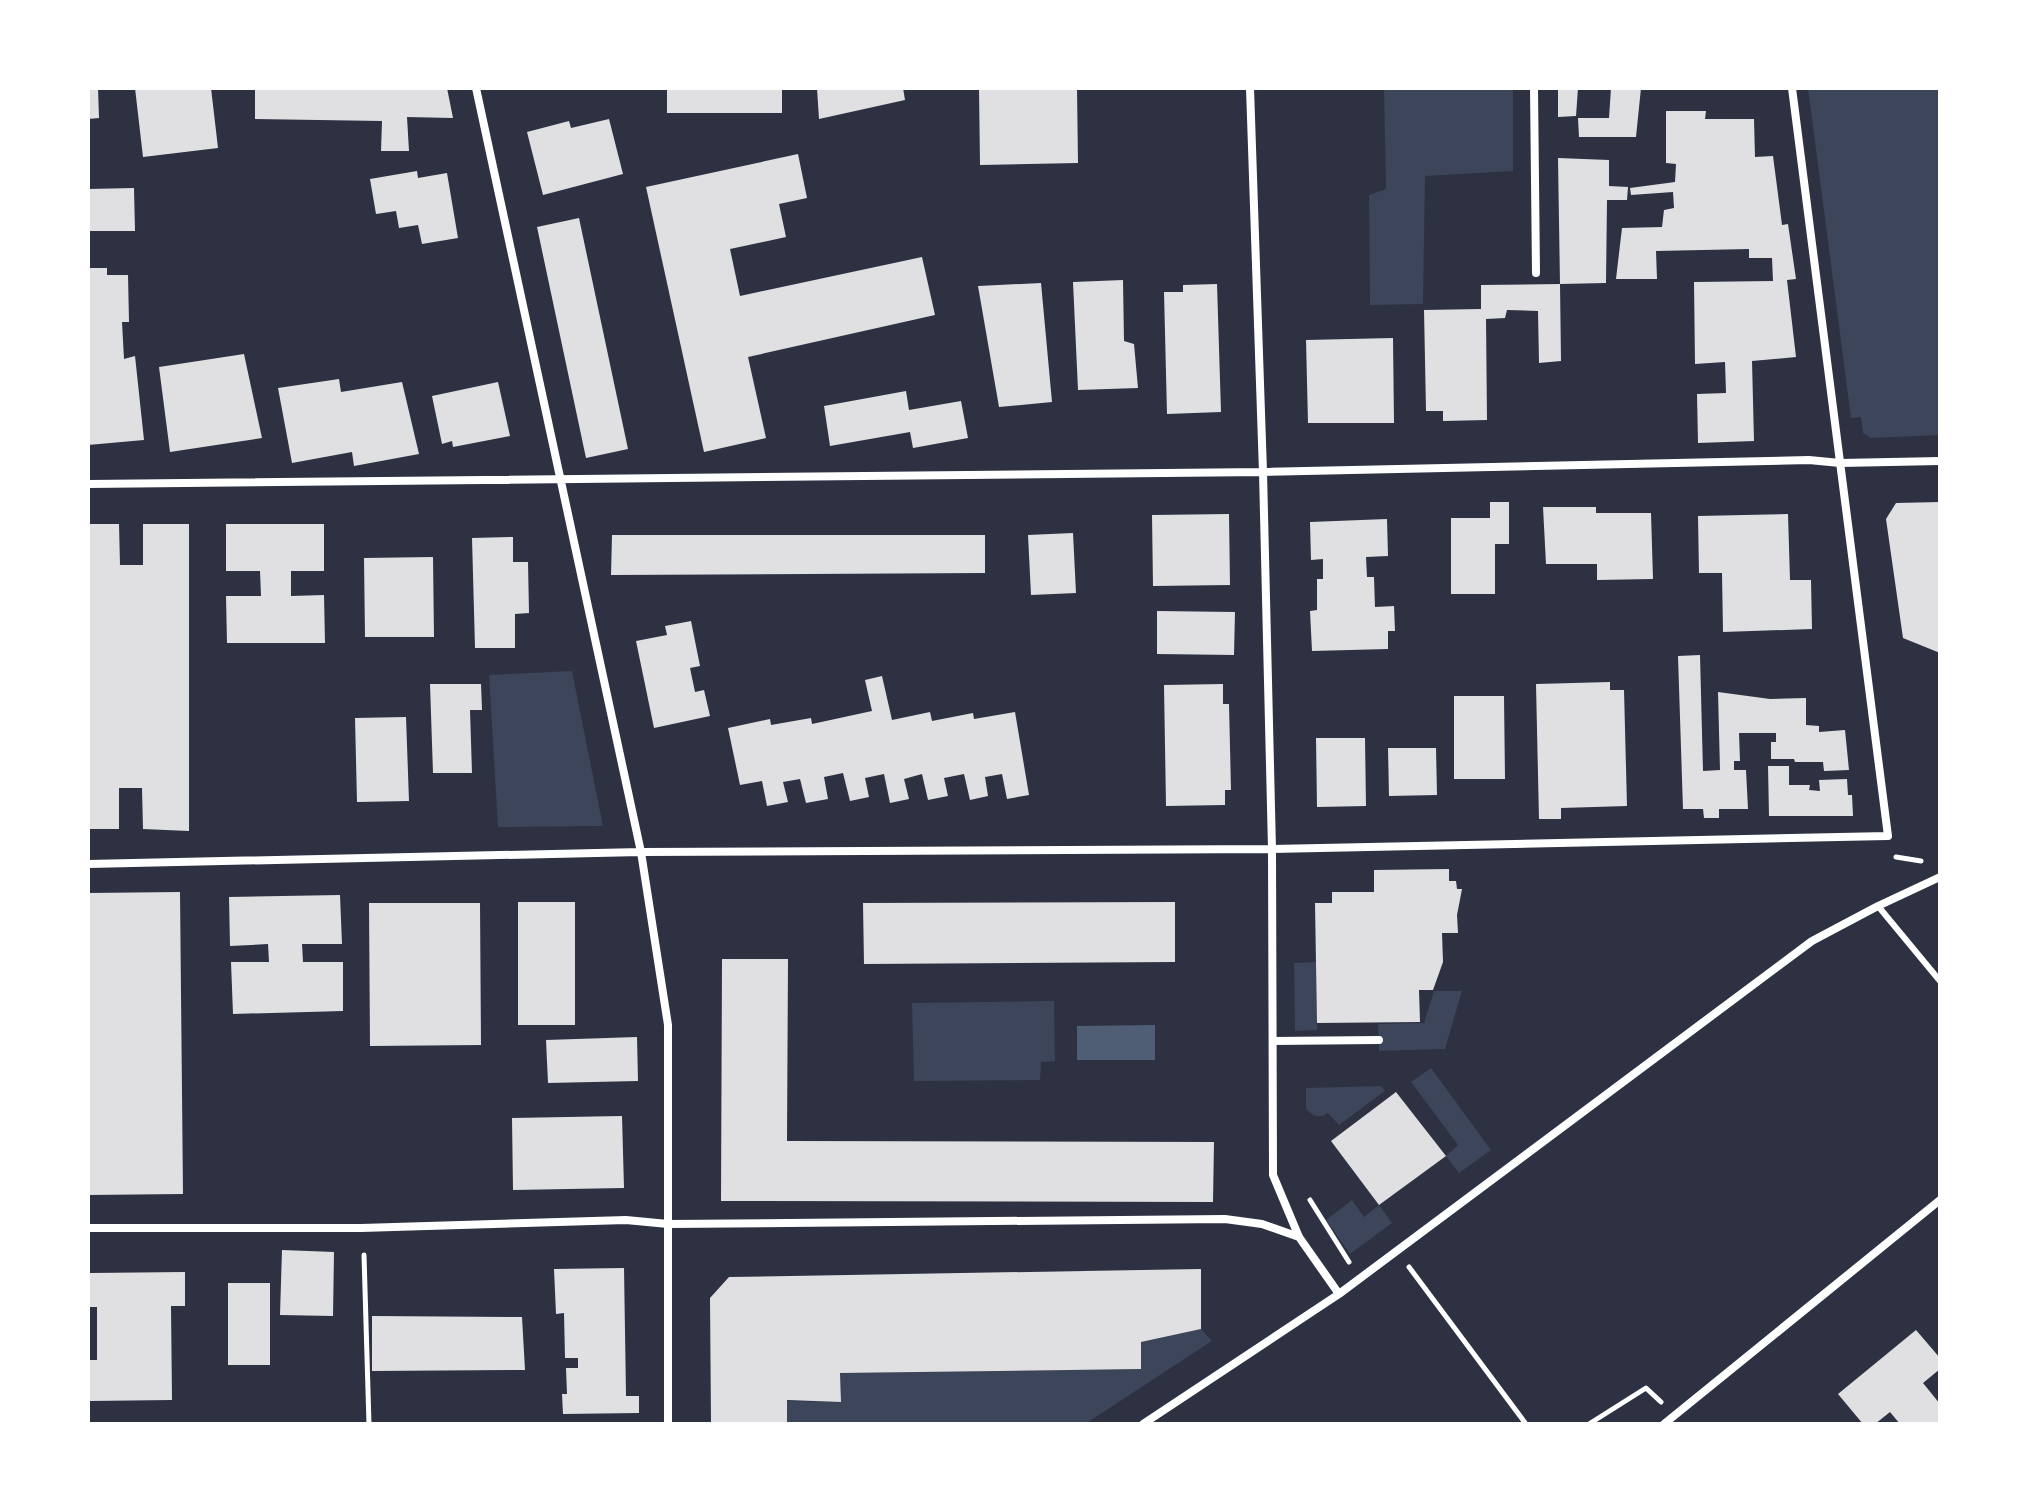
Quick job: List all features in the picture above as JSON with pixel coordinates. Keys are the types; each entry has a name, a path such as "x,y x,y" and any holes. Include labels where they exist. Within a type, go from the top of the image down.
{"street":[{"path":"476,88 641,852 668,1025 668,1424"},
{"path":"1250,88 1272,849 1273,1175 1299,1237 1339,1294"},
{"path":"1534,88 1536,273"},
{"path":"88,864 641,852 1272,849 1888,836 1792,88"},
{"path":"88,484 1263,472 1809,460 1840,463 1940,461"},
{"path":"1143,1424 1339,1294 1812,941 1940,877"},
{"path":"1273,1041 1379,1040"},
{"path":"1664,1424 1940,1200"},
{"path":"88,1228 361,1228 626,1220 668,1224 1225,1219 1262,1224 1299,1237"}],"lane":[{"path":"1878,906 1940,981"}],"path":[{"path":"1888,836 1932,867"},
{"path":"1894,857 1924,861"},
{"path":"1911,868 1924,861"},
{"path":"1309,1198 1349,1262 1362,1253"},
{"path":"364,1255 369,1424"},
{"path":"1420,1257 1408,1266 1526,1424"},
{"path":"1589,1424 1646,1388"}],"shaded area":[{"path":"1384,88 1513,88 1513,171 1425,176 1423,304 1370,305 1369,195 1386,189"},
{"path":"1808,88 1940,88 1940,435 1871,438 1863,433 1861,417 1851,418"},
{"path":"572,671 603,826 498,827 489,675"},
{"path":"1316,962 1317,1030 1295,1031 1294,963"},
{"path":"1434,991 1462,991 1445,1049 1379,1051 1378,1024 1424,1023"},
{"path":"1054,1001 1055,1061 1041,1062 1040,1080 914,1081 912,1003"},
{"path":"1155,1025 1155,1060 1077,1060 1077,1026"},
{"path":"1431,1068 1491,1150 1459,1173 1446,1156 1458,1145 1411,1082"},
{"path":"1381,1086 1385,1091 1339,1125 1328,1113 1316,1116 1306,1109 1306,1088"},
{"path":"1352,1200 1364,1217 1379,1205 1392,1223 1350,1254 1326,1220"},
{"path":"1201,1329 1212,1341 1085,1424 787,1424 787,1401 841,1402 840,1373 1140,1369 1141,1342"}],"building":[{"path":"88,88 98,88 99,118 88,119"},
{"path":"135,88 211,88 218,148 143,157"},
{"path":"255,88 447,88 453,118 407,117 409,151 381,151 382,121 255,119"},
{"path":"667,88 782,88 782,113 667,113"},
{"path":"817,88 903,88 905,100 819,119"},
{"path":"979,88 1077,88 1078,163 980,165"},
{"path":"1558,88 1578,88 1576,116 1558,117"},
{"path":"1611,88 1641,88 1636,137 1579,137 1578,118 1609,118"},
{"path":"1666,111 1706,111 1705,119 1754,119 1755,157 1773,156 1782,225 1788,224 1796,279 1787,280 1796,357 1752,361 1754,441 1698,443 1697,394 1726,393 1725,362 1695,364 1694,282 1773,281 1772,258 1749,258 1749,249 1656,251 1657,279 1616,279 1622,228 1662,227 1664,210 1674,208 1673,192 1631,195 1630,188 1675,182 1676,164 1666,163"},
{"path":"609,119 623,174 543,195 527,132 569,121 571,128"},
{"path":"798,154 807,198 779,204 786,237 730,249 740,296 922,257 935,315 748,357 766,438 704,452 646,187"},
{"path":"1558,158 1609,160 1609,186 1628,187 1627,200 1607,200 1606,283 1560,284"},
{"path":"417,171 418,178 447,173 458,238 422,244 418,225 399,228 396,211 376,214 370,179"},
{"path":"134,188 135,231 88,231 88,189"},
{"path":"579,218 628,449 586,458 537,227"},
{"path":"88,268 107,268 107,275 128,275 129,322 122,322 124,359 135,356 144,440 88,445"},
{"path":"1123,280 1124,341 1134,344 1138,388 1078,390 1073,282"},
{"path":"1041,283 1052,402 999,407 978,286"},
{"path":"1217,284 1221,412 1167,414 1164,292 1183,292 1183,285"},
{"path":"1560,284 1561,361 1539,363 1538,311 1507,310 1505,318 1486,319 1487,420 1443,421 1443,411 1426,411 1424,310 1481,309 1481,285"},
{"path":"1393,338 1394,423 1308,423 1306,340"},
{"path":"244,354 262,438 170,452 159,367"},
{"path":"339,379 341,392 402,382 419,454 354,466 352,452 292,463 278,388"},
{"path":"498,382 510,436 453,447 452,441 442,444 432,396"},
{"path":"906,391 909,410 961,401 968,438 913,448 910,432 830,446 824,406"},
{"path":"1490,502 1509,502 1509,544 1495,544 1495,594 1451,594 1451,518 1490,518"},
{"path":"1940,502 1940,653 1903,638 1886,519 1896,503"},
{"path":"1543,507 1596,507 1596,513 1651,513 1653,579 1597,580 1597,564 1546,564"},
{"path":"1229,514 1230,585 1153,586 1152,515"},
{"path":"1788,514 1790,580 1811,580 1812,629 1723,632 1722,573 1699,573 1698,516"},
{"path":"1387,519 1388,556 1366,557 1367,577 1374,577 1375,607 1394,606 1395,631 1388,631 1388,649 1312,651 1310,611 1317,610 1317,579 1323,579 1323,559 1311,560 1310,522"},
{"path":"88,524 119,524 120,565 143,565 143,524 189,524 189,831 143,829 142,788 119,788 119,829 88,829"},
{"path":"226,524 324,524 324,571 291,571 291,596 324,595 325,643 227,643 226,596 261,596 260,571 226,571"},
{"path":"1073,533 1076,593 1031,595 1028,535"},
{"path":"612,535 985,535 985,573 611,575"},
{"path":"513,537 513,562 528,562 529,613 515,614 515,648 475,648 472,538"},
{"path":"433,557 434,637 365,637 364,558"},
{"path":"1157,611 1235,612 1234,655 1157,654"},
{"path":"691,621 700,666 690,668 695,692 704,690 710,716 654,728 636,641 667,635 665,626"},
{"path":"1700,655 1703,771 1720,770 1718,692 1770,699 1806,698 1806,725 1819,726 1819,732 1845,730 1849,770 1824,771 1823,762 1771,759 1771,742 1776,742 1776,733 1739,733 1740,761 1734,761 1734,770 1746,770 1748,809 1719,809 1719,818 1704,818 1703,809 1683,809 1678,656"},
{"path":"882,676 892,720 930,712 932,721 973,713 974,719 1015,712 1029,795 1007,799 1002,774 985,777 988,796 970,800 964,774 944,778 948,796 928,800 922,774 904,779 909,799 890,803 884,774 865,778 869,797 850,801 843,773 824,777 828,799 806,803 800,779 783,782 788,802 767,806 762,781 740,785 728,728 770,719 771,725 811,718 812,724 872,711 865,680"},
{"path":"1610,682 1610,690 1624,690 1627,806 1561,808 1561,819 1539,819 1536,684"},
{"path":"430,684 481,684 482,710 470,710 472,773 433,773"},
{"path":"1223,684 1223,704 1229,704 1231,790 1225,790 1225,805 1166,806 1164,685"},
{"path":"1454,696 1504,696 1505,779 1454,779"},
{"path":"406,717 409,801 357,802 355,718"},
{"path":"1316,738 1365,738 1366,806 1317,807"},
{"path":"1388,748 1436,748 1437,795 1389,796"},
{"path":"1768,766 1789,766 1789,785 1810,785 1809,790 1820,791 1819,780 1847,779 1853,816 1769,816"},
{"path":"1449,869 1449,881 1456,881 1457,889 1462,889 1457,915 1458,933 1442,933 1443,962 1433,990 1419,990 1420,1022 1317,1023 1315,903 1332,903 1332,892 1374,892 1374,870"},
{"path":"180,892 183,1194 88,1195 88,893"},
{"path":"340,895 342,944 302,944 303,962 343,962 343,1011 233,1014 231,962 269,962 268,944 230,946 229,897"},
{"path":"518,902 575,902 575,1025 518,1025"},
{"path":"1175,902 1175,962 864,964 863,903"},
{"path":"369,903 480,903 481,1045 370,1046"},
{"path":"722,959 788,959 787,1141 1214,1142 1213,1202 721,1201"},
{"path":"637,1037 638,1081 548,1083 546,1040"},
{"path":"1396,1092 1446,1156 1379,1205 1331,1141"},
{"path":"622,1116 624,1188 513,1190 512,1118"},
{"path":"282,1250 334,1252 333,1316 280,1315"},
{"path":"624,1268 626,1396 639,1396 639,1413 563,1414 562,1394 567,1394 566,1368 578,1368 578,1358 565,1358 564,1313 556,1314 554,1269"},
{"path":"1201,1269 1201,1329 1141,1342 1141,1369 840,1373 841,1402 787,1400 787,1424 711,1424 710,1298 729,1277"},
{"path":"185,1272 185,1306 171,1306 172,1400 90,1401 89,1360 97,1360 97,1307 90,1307 90,1273"},
{"path":"228,1283 270,1283 270,1365 228,1365"},
{"path":"372,1316 522,1317 525,1370 372,1371"},
{"path":"1916,1330 1940,1358 1940,1369 1923,1383 1940,1404 1940,1424 1900,1424 1890,1412 1875,1424 1863,1424 1838,1394"}]}
